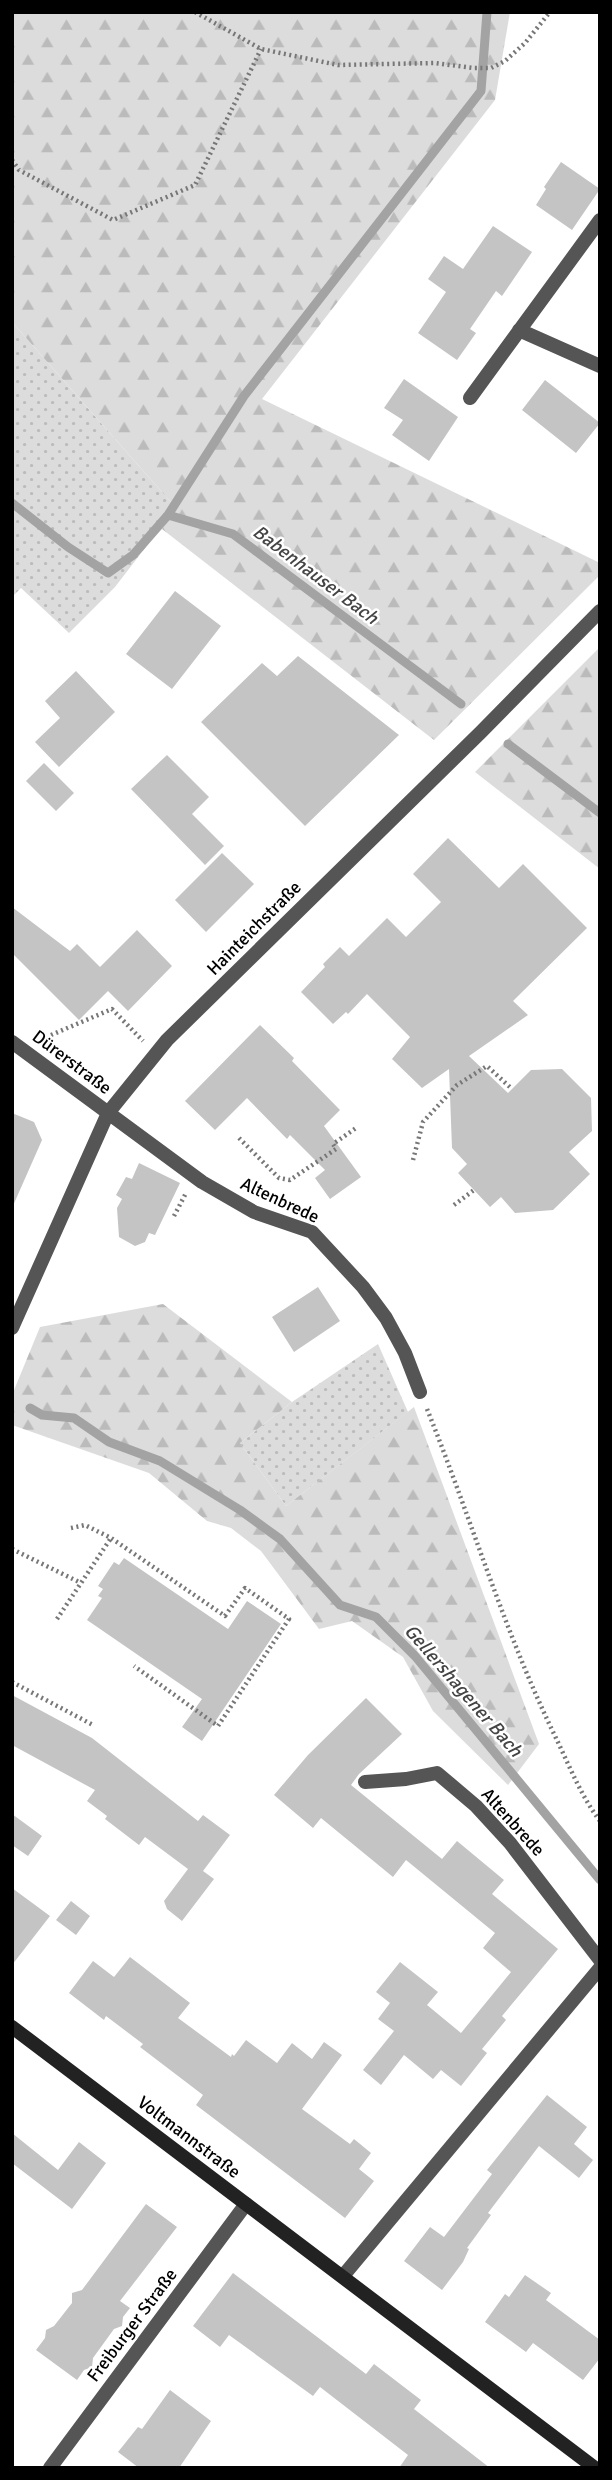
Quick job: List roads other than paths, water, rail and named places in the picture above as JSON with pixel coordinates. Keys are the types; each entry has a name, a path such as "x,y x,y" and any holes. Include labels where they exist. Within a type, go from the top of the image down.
{"street":[{"path":"470,398 600,220"},
{"path":"519,330 600,366"},
{"name":"Hainteichstraße","path":"12,1328 108,1113 155,1054 600,611"},
{"name":"Dürerstraße","path":"12,1042 108,1113"},
{"name":"Altenbrede","path":"108,1113 212,1188 254,1212 312,1232 363,1287 386,1318 405,1353 421,1392"},
{"name":"Altenbrede","path":"365,1783 437,1773 476,1806 510,1843 600,1960"},
{"path":"343,2276 600,1968"},
{"name":"Voltmannstraße","path":"12,2027 595,2468"},
{"name":"Freiburger Straße","path":"50,2468 246,2204"}],"waterway":[{"path":"168,515 244,396 481,91 487,12"},
{"name":"Babenhauser Bach","path":"12,503 68,547 108,573 133,555 168,515 233,534 461,704"},
{"name":"Babenhauser Bach","path":"508,744 600,813"},
{"name":"Gellershagener Bach","path":"30,1408 42,1415 74,1418 109,1442 160,1461 240,1510 280,1539 340,1605 376,1617 415,1656 600,1880"}]}
